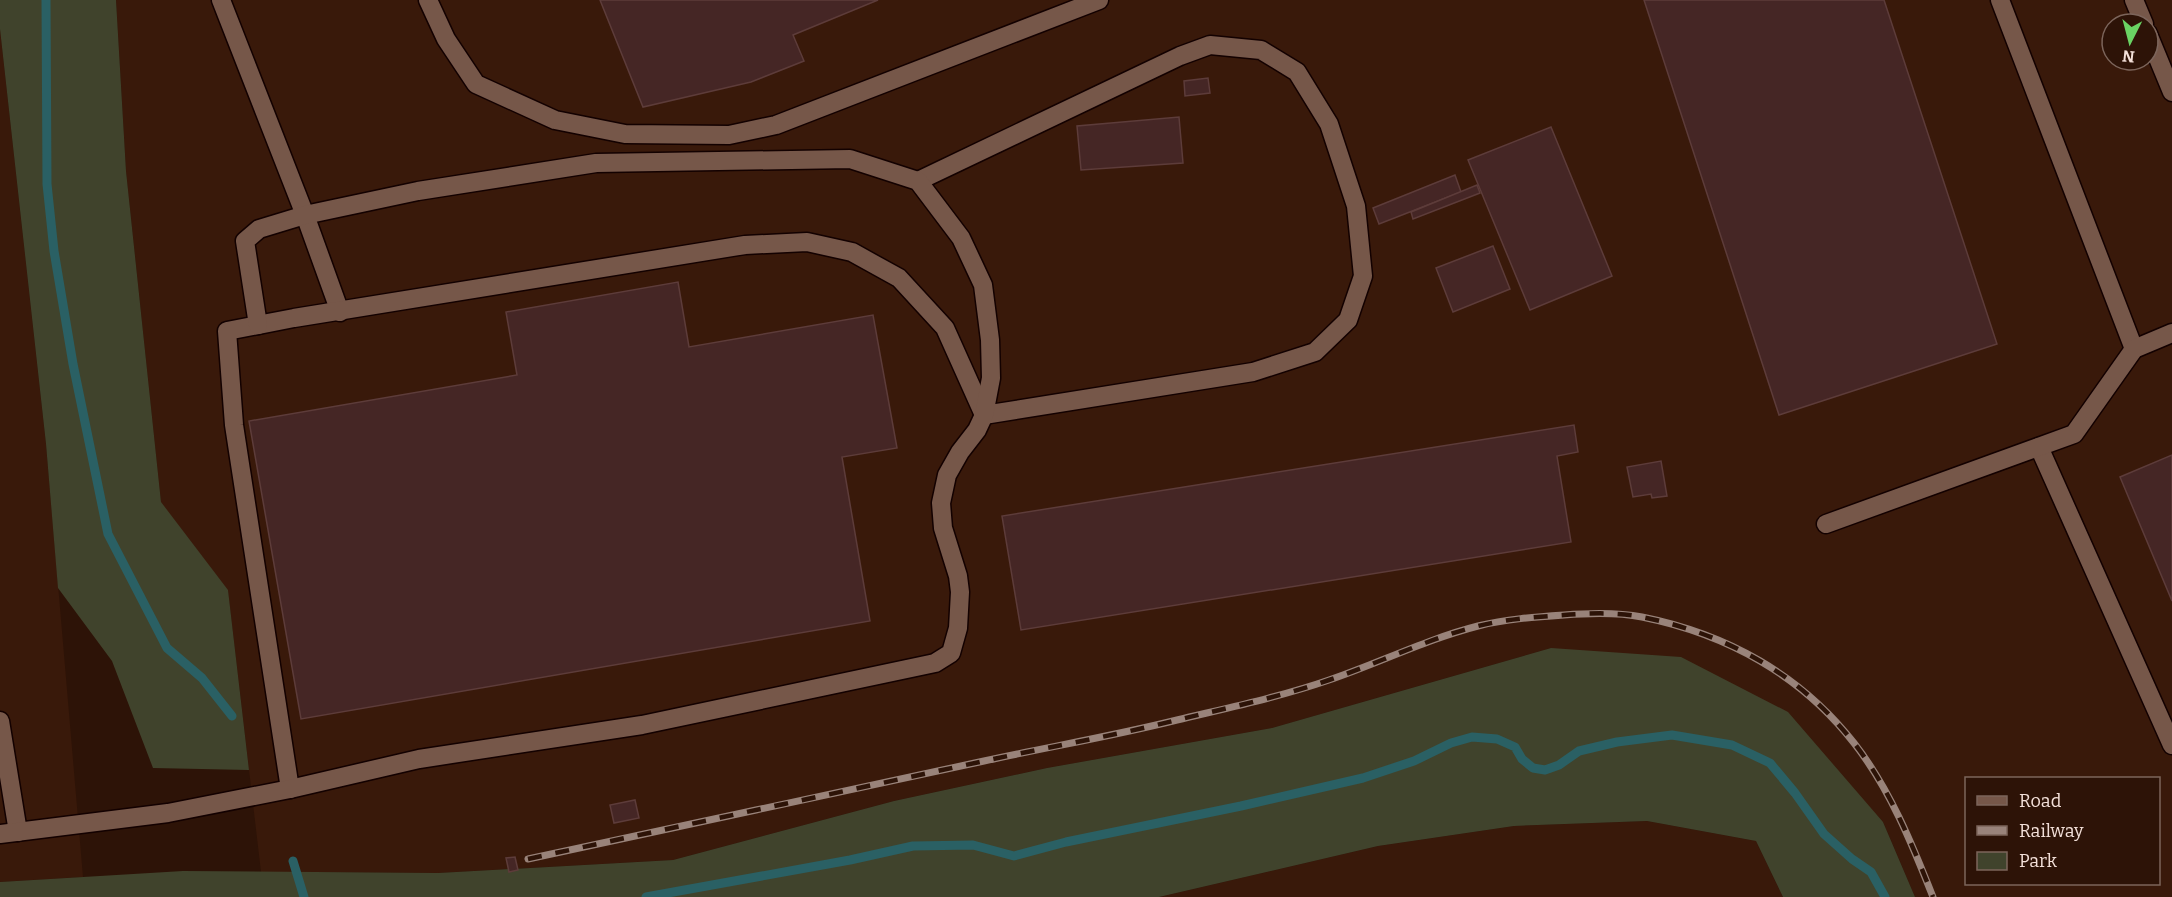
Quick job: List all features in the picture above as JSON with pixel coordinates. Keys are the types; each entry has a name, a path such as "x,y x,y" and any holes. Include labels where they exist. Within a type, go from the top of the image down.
{"lane":[{"path":"221,0 305,215 340,312"},
{"path":"428,0 446,39 476,84 555,120 625,134 729,135 776,124 1099,0"},
{"path":"2000,0 2134,349"},
{"path":"918,181 1180,56 1210,45 1261,50 1297,72 1329,124 1356,206 1363,276 1348,320 1315,352 1253,372 984,415"},
{"path":"2160,63 2172,92"},
{"path":"0,721 9,833 168,813 290,789 418,759 642,725 935,663 951,653 960,610 958,576 944,528 941,503 947,475 960,452 977,430 984,415 991,378 990,340 983,285 961,238 918,181 850,159 596,163 418,191 305,215 259,229 245,241 258,325"},
{"path":"290,789 234,425 227,331 745,245 807,242 852,252 899,278 945,328 984,415"},
{"path":"1826,524 2074,434 2134,349 2172,333"},
{"path":"2039,447 2172,745"}],"shaded area":[{"path":"116,0 2172,0 2172,897 1915,897 1883,822 1551,648 1272,728 1047,768 894,801 673,860 438,873 261,872 228,591 161,503 126,171"},
{"path":"0,29 46,444 83,877 0,882"},
{"path":"1647,821 1756,841 1783,897 1159,897 1378,846 1514,826"}],"green space":[{"path":"0,0 116,0 126,171 161,502 228,590 249,770 153,768 112,661 58,588 46,444 0,29"},
{"path":"1551,648 1681,657 1788,712 1883,822 1915,897 1783,897 1756,841 1647,821 1514,826 1378,846 1159,897 0,897 0,882 183,871 438,873 673,860 894,801 1047,768 1272,728"}],"building":[{"path":"600,0 878,0 793,35 804,61 751,82 643,107"},
{"path":"1644,0 1884,0 1997,344 1779,415"},
{"path":"1208,78 1210,93 1185,96 1184,81"},
{"path":"1179,117 1183,163 1081,170 1077,126"},
{"path":"1551,127 1612,276 1530,310 1468,160"},
{"path":"1455,175 1461,192 1379,224 1373,208"},
{"path":"1477,185 1480,193 1413,219 1411,212"},
{"path":"1493,246 1510,289 1453,312 1436,268"},
{"path":"678,282 689,347 873,315 897,448 842,457 870,621 301,719 249,421 517,375 506,312"},
{"path":"1574,425 1578,452 1557,456 1571,542 1021,630 1002,516"},
{"path":"2172,455 2172,601 2120,477"},
{"path":"1661,461 1667,496 1652,498 1651,494 1633,497 1627,467"},
{"path":"635,800 639,818 614,823 610,805"},
{"path":"515,857 518,870 509,872 506,858"}],"waterway":[{"path":"46,0 47,184 54,251 73,364 108,534 167,648 202,678 232,716"},
{"path":"646,897 850,860 913,846 973,845 1014,856 1066,842 1363,778 1414,761 1451,743 1472,737 1497,739 1515,747 1522,759 1533,768 1545,770 1559,765 1579,751 1617,742 1672,735 1732,745 1770,763 1824,834 1852,859 1871,872 1885,897"},
{"path":"293,861 304,897"}],"railway":[{"path":"528,859 1129,731 1253,702 1329,680 1459,631 1489,624 1542,617 1613,614 1642,617 1704,634 1760,661 1810,697 1854,743 1879,779 1908,837 1933,897"}]}
